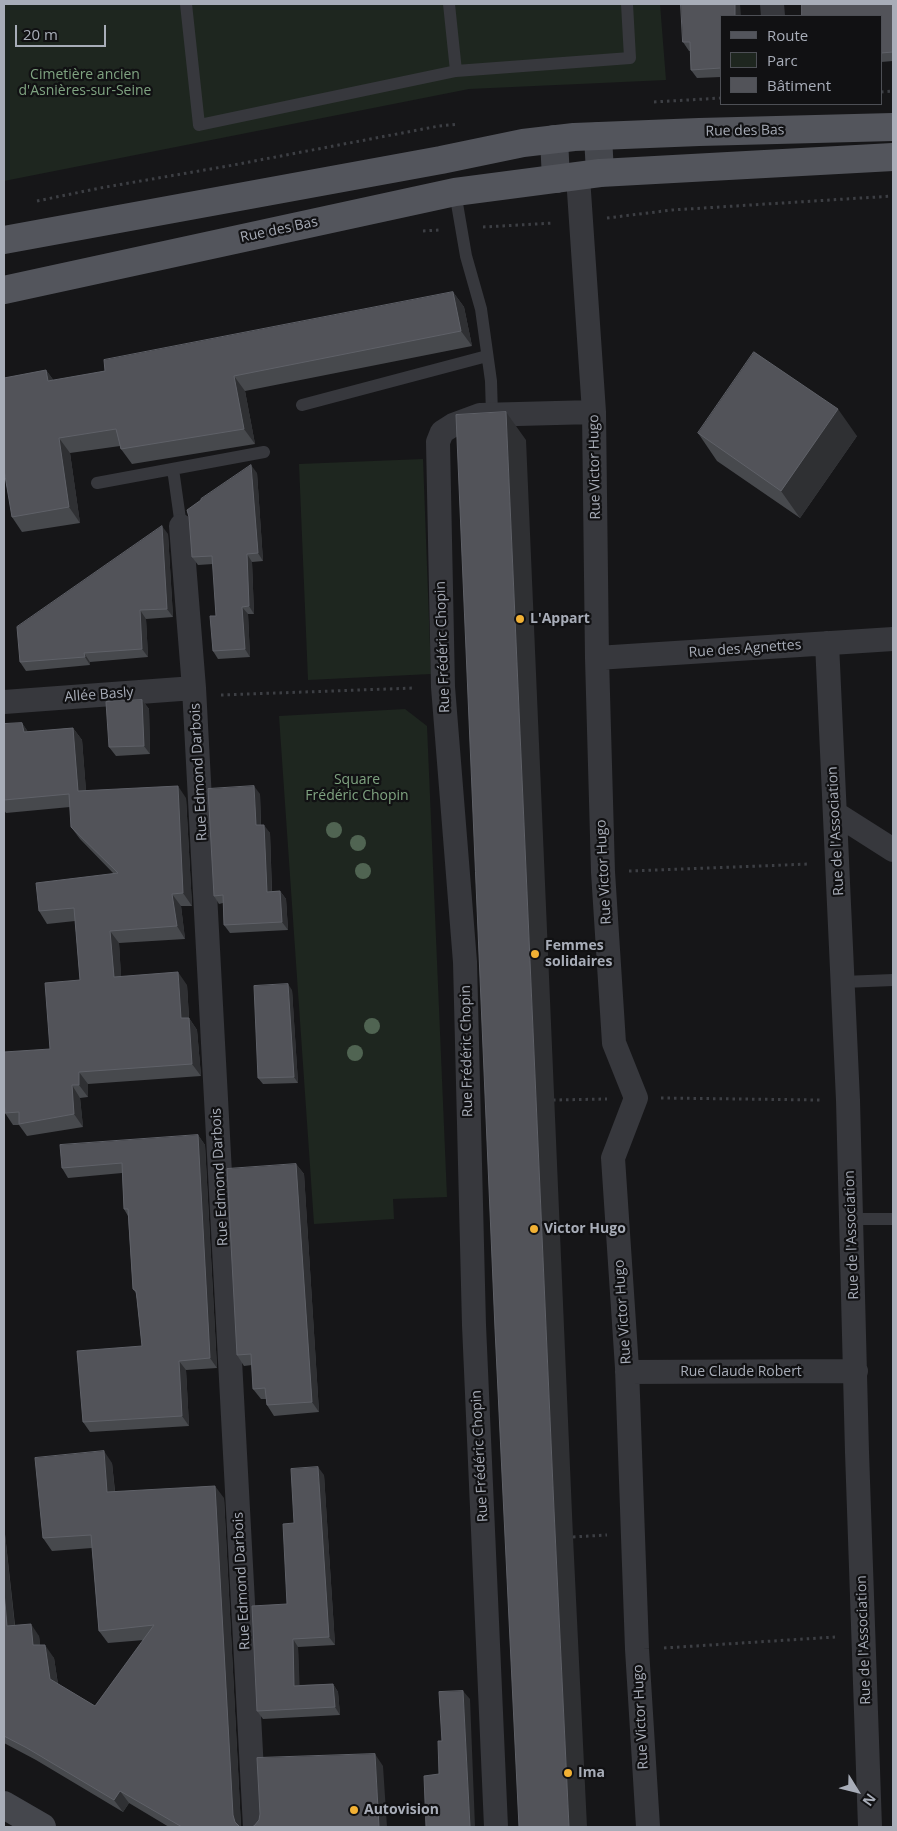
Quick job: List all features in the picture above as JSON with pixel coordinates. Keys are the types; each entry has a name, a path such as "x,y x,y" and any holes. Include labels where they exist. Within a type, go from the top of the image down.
{"main road":[{"name":"Rue des Bas","path":"4,240 431,162 522,143 598,136 893,128"},
{"path":"578,177 598,136"},
{"path":"554,140 578,177"},
{"name":"Rue des Bas","path":"4,290 455,192 578,177 893,157"},
{"path":"4,1805 42,1827"}],"street":[{"name":"Rue Victor Hugo","path":"578,177 581,248 592,359 594,412 597,658 603,872 614,1043 636,1098 613,1158 627,1372 637,1650 648,1827"},
{"name":"Rue Frédéric Chopin","path":"496,1827 474,1325 465,962 443,687 438,442 442,432 453,425 480,415 594,412"},
{"name":"Rue Edmond Darbois","path":"182,526 194,688 255,1827"},
{"name":"Rue des Agnettes","path":"597,658 893,640"},
{"name":"Rue de l'Association","path":"827,643 848,1100 870,1827"},
{"name":"Allée Basly","path":"4,702 194,688"},
{"path":"835,812 893,850"},
{"name":"Rue Claude Robert","path":"627,1372 856,1371"}],"lane":[{"path":"186,4 199,125 456,71 630,58 627,4"},
{"path":"449,4 456,71"},
{"path":"455,192 466,256 481,309 491,381 492,415"},
{"path":"302,405 487,356"},
{"path":"97,483 264,452"},
{"path":"173,469 182,526"},
{"path":"843,982 893,980"},
{"path":"851,1220 893,1219"}],"path":[{"path":"194,688 220,695 443,687"},
{"path":"603,872 838,863"},
{"path":"553,1100 636,1098 848,1100"},
{"path":"573,1537 632,1532"},
{"path":"637,1650 844,1637"}],"green space":[{"name":"Cimetière ancien d'Asnières-sur-Seine","path":"4,4 660,4 666,80 469,89 4,181"},
{"path":"423,459 431,674 308,680 299,464"},
{"name":"Square Frédéric Chopin","path":"405,709 427,726 447,1197 393,1199 394,1219 314,1224 279,716"}],"building":[{"path":"681,4 735,4 735,15 720,15 720,68 691,70 690,42 683,42"},
{"path":"802,4 893,4 893,52 882,53 882,15 802,15"},
{"path":"453,292 461,331 234,376 244,429 121,449 116,429 59,438 69,507 12,517 4,470 4,378 46,370 48,381 105,371 104,360"},
{"path":"754,352 838,409 781,491 698,433"},
{"name":"Victor Hugo","path":"506,412 569,1827 519,1827 495,1329 456,415"},
{"path":"251,465 258,553 247,554 249,606 242,607 245,649 213,651 210,616 216,616 212,556 192,557 187,510"},
{"path":"162,526 167,609 140,610 142,649 84,653 85,657 20,662 17,627"},
{"path":"142,700 144,746 109,747 106,702"},
{"path":"22,723 24,732 73,728 78,791 178,786 183,893 172,894 177,926 110,931 114,977 178,972 181,1018 189,1018 192,1064 79,1072 79,1085 72,1085 74,1114 19,1124 19,1112 5,1113 4,1052 50,1049 45,983 80,980 74,908 39,911 36,883 118,873 71,827 69,794 4,800 4,724"},
{"path":"254,786 256,825 264,825 267,892 280,891 282,922 224,925 223,895 214,896 208,789"},
{"path":"288,984 294,1077 258,1078 254,986"},
{"path":"198,1135 210,1358 179,1361 182,1416 83,1422 77,1351 142,1346 136,1291 133,1289 128,1209 124,1209 122,1163 62,1168 60,1145"},
{"path":"296,1164 312,1402 267,1405 265,1388 253,1389 251,1354 237,1355 227,1169"},
{"path":"104,1451 107,1492 215,1486 233,1815 235,1822 240,1827 182,1827 120,1791 114,1800 4,1736 4,1592 7,1626 31,1624 33,1645 45,1645 50,1679 95,1706 154,1625 99,1631 91,1535 43,1538 35,1458"},
{"path":"318,1467 329,1637 293,1639 294,1686 333,1684 335,1707 257,1711 252,1606 287,1604 283,1524 294,1523 291,1469"},
{"path":"463,1691 470,1827 426,1827 424,1776 439,1774 438,1741 442,1741 439,1692"},
{"path":"375,1754 379,1827 251,1827 259,1820 260,1814 257,1758"}],"place":[{"name":"L'Appart","path":"520,619"},
{"name":"Femmes solidaires","path":"535,954"},
{"name":"Victor Hugo","path":"534,1229"},
{"name":"Ima","path":"568,1773"},
{"name":"Autovision","path":"354,1810"}]}
